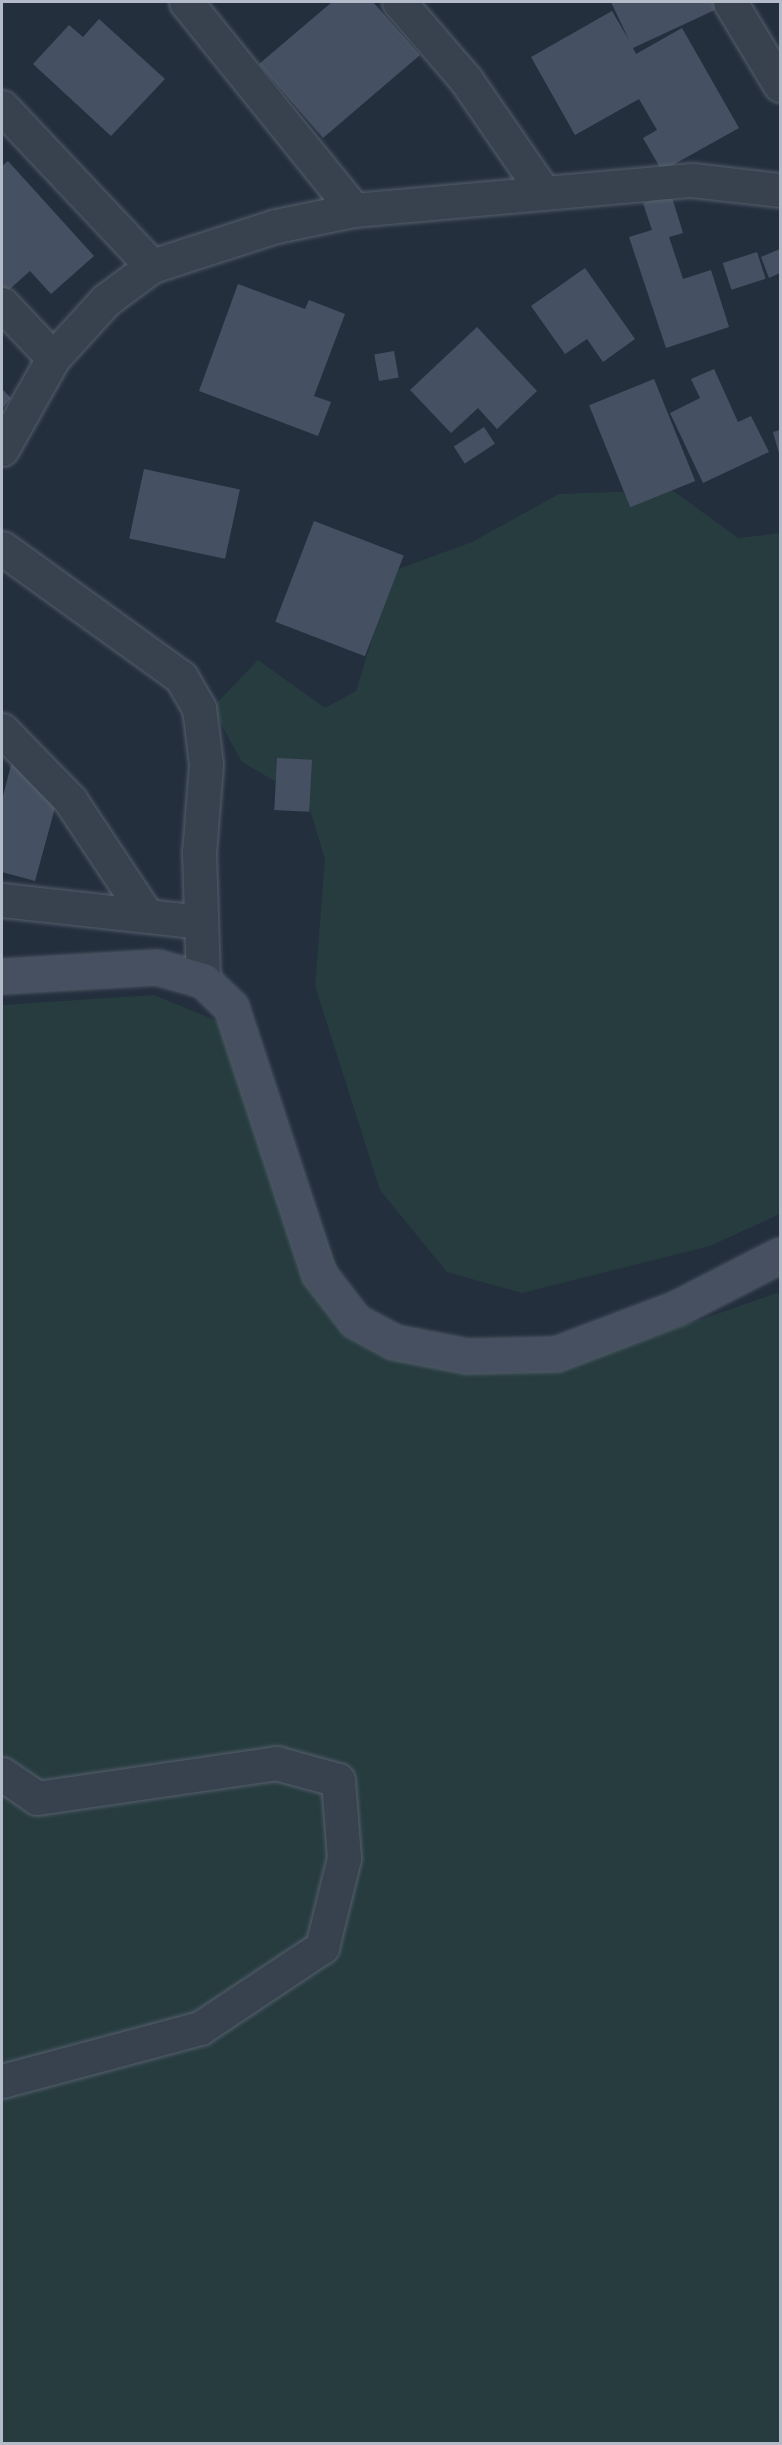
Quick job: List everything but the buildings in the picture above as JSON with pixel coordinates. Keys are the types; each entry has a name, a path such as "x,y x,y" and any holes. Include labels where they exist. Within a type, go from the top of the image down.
{"main road":[{"path":"2,976 158,967 203,980 231,1007 239,1027 320,1274 355,1321 394,1342 467,1356 556,1354 677,1308 780,1255"}],"street":[{"path":"186,2 354,210"},
{"path":"399,2 466,80 544,193"},
{"path":"730,2 780,85"},
{"path":"2,107 152,266"},
{"path":"2,449 53,358 106,300 152,266 276,226 354,210 692,180 780,190"},
{"path":"2,304 53,358"},
{"path":"2,548 181,677 199,708 206,764 198,852 203,980"},
{"path":"2,730 70,800 147,916"},
{"path":"2,900 201,922"},
{"path":"2,1774 37,1798 276,1762 338,1780 344,1858 322,1947 200,2028 2,2081"}],"green space":[{"path":"672,490 738,538 780,533 780,1214 710,1246 522,1293 447,1272 380,1190 315,986 325,859 307,800 242,762 212,708 258,660 325,708 356,691 393,571 472,542 559,494"},
{"path":"154,995 244,1032 355,1311 388,1338 610,1351 780,1292 780,2443 2,2444 2,1005"}]}
